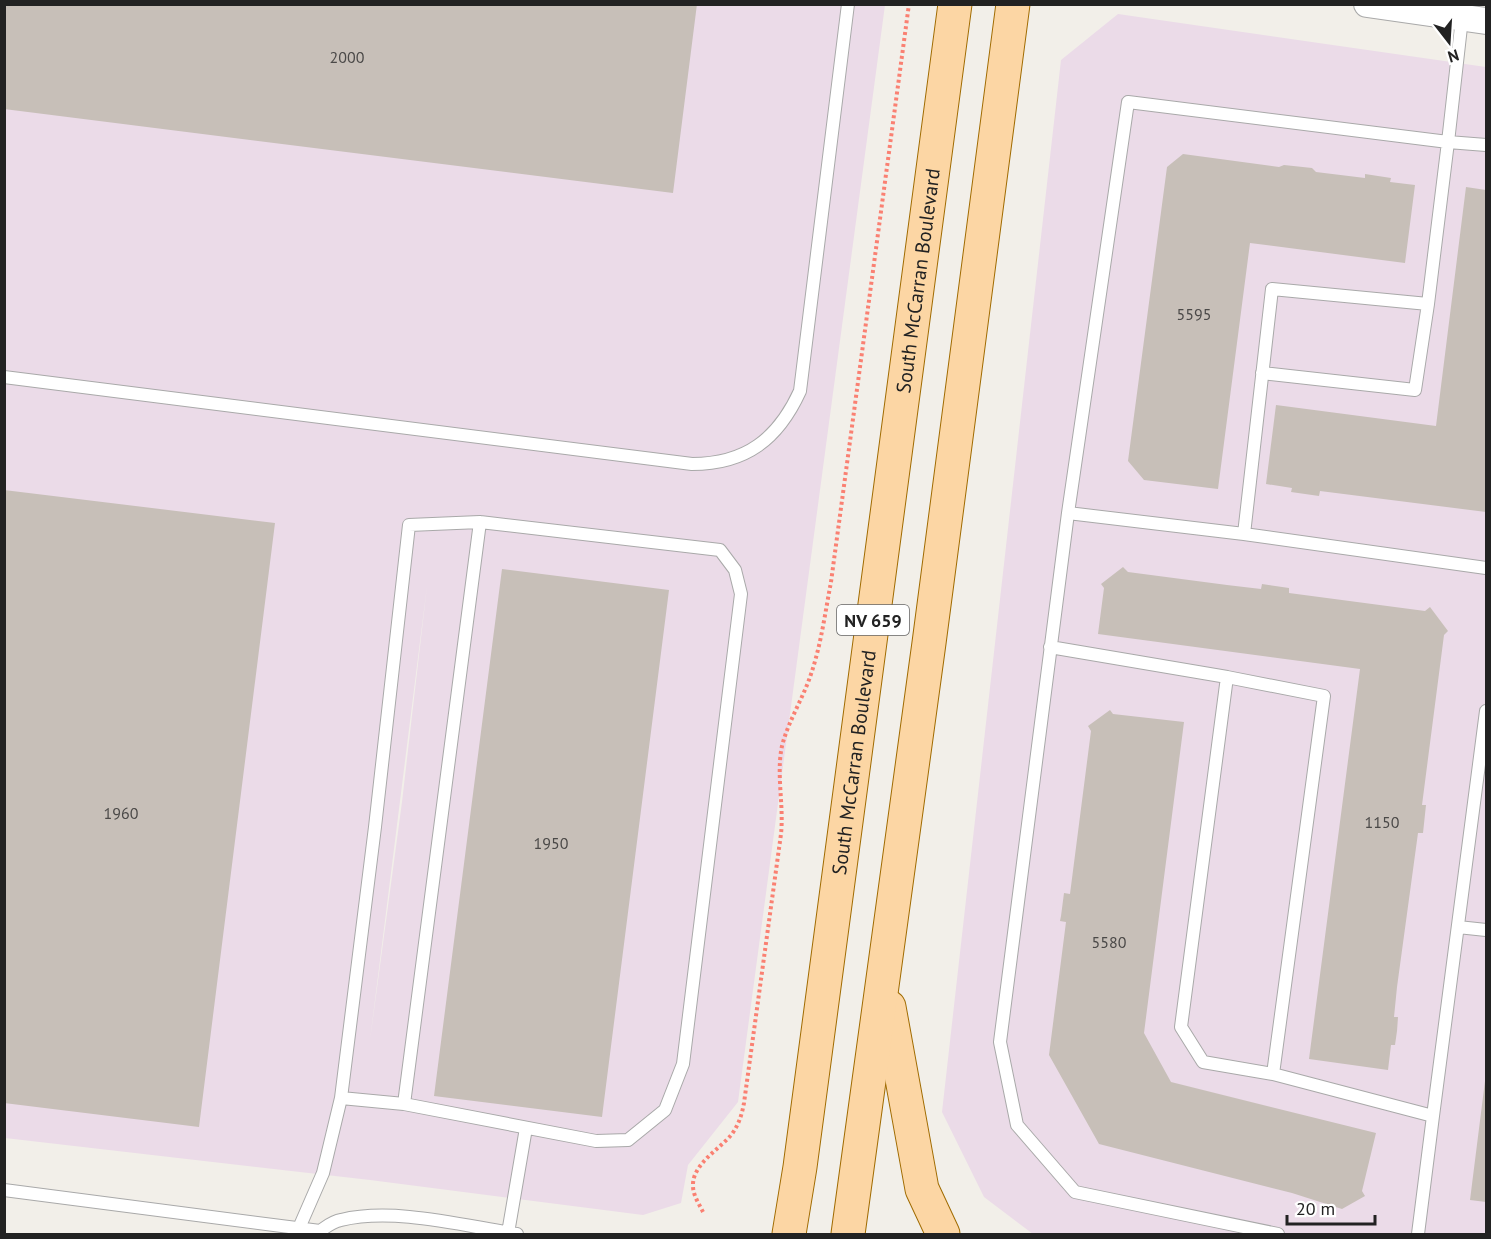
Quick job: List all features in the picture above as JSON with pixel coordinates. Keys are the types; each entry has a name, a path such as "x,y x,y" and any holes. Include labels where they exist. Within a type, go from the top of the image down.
{"main road":[{"name":"South McCarran Boulevard","path":"789,1234 800,1167 955,4"},
{"name":"NV 659","path":"848,1234 931,631 1013,4"},
{"path":"883,970 899,1073 922,1189 943,1234"}],"street":[{"path":"1367,4 1474,20"}],"lane":[{"path":"4,377 692,464 711,464 730,460 764,442 779,428 800,391 848,4"},
{"path":"1262,373 1416,390 1448,142 1474,20"},
{"path":"1278,1234 1075,1192 1017,1125 1000,1042 1068,513 1128,102 1486,145"},
{"path":"1244,534 1272,289 1428,304"},
{"path":"1068,513 1244,534 1486,568"},
{"path":"404,1104 480,522"},
{"path":"298,1231 323,1173 341,1098 375,827 409,525 480,522 720,550 735,570 741,594 683,1064 664,1110 628,1140 596,1142 404,1104 341,1098"},
{"path":"1050,647 1324,696 1273,1074"},
{"path":"1227,677 1181,1027 1203,1062 1273,1074 1433,1116"},
{"path":"1418,1234 1486,711"},
{"path":"1458,927 1486,930"},
{"path":"4,1190 321,1233 338,1220 391,1217 513,1234 526,1128"}],"path":[{"path":"703,1212 693,1192 694,1178 700,1166 737,1125 744,1103 783,819 780,770 782,747 811,676 831,582 909,4"}],"shaded area":[{"path":"5,5 885,5 738,1102 688,1165 681,1203 643,1215 370,1180 5,1138","holes":["427,586 402,802 370,1040"]},
{"path":"1118,14 1486,67 1486,1234 1033,1234 984,1197 942,1112 1061,60"}],"building":[{"path":"4,4 697,4 673,193 4,109"},
{"path":"1183,154 1279,167 1284,165 1312,168 1316,172 1365,178 1365,174 1391,178 1390,182 1415,185 1405,263 1250,243 1218,489 1144,480 1128,461 1167,167"},
{"path":"1466,187 1486,190 1486,512 1320,491 1319,496 1291,492 1292,488 1266,484 1276,405 1436,426"},
{"path":"4,490 275,523 199,1127 4,1103"},
{"path":"1123,567 1128,572 1261,589 1262,584 1289,588 1289,593 1425,611 1430,607 1448,631 1444,635 1422,805 1426,805 1423,833 1418,833 1397,987 1394,1017 1398,1017 1397,1031 1395,1045 1391,1045 1388,1070 1309,1059 1360,669 1098,634 1104,588 1101,584"},
{"path":"502,569 669,590 602,1117 434,1096"},
{"path":"1110,710 1113,714 1184,722 1144,1033 1171,1082 1376,1133 1362,1191 1365,1196 1342,1209 1292,1193 1099,1144 1049,1055 1066,922 1060,921 1064,893 1070,894 1091,731 1088,726"},
{"path":"1486,1081 1486,1202 1470,1200"}]}
